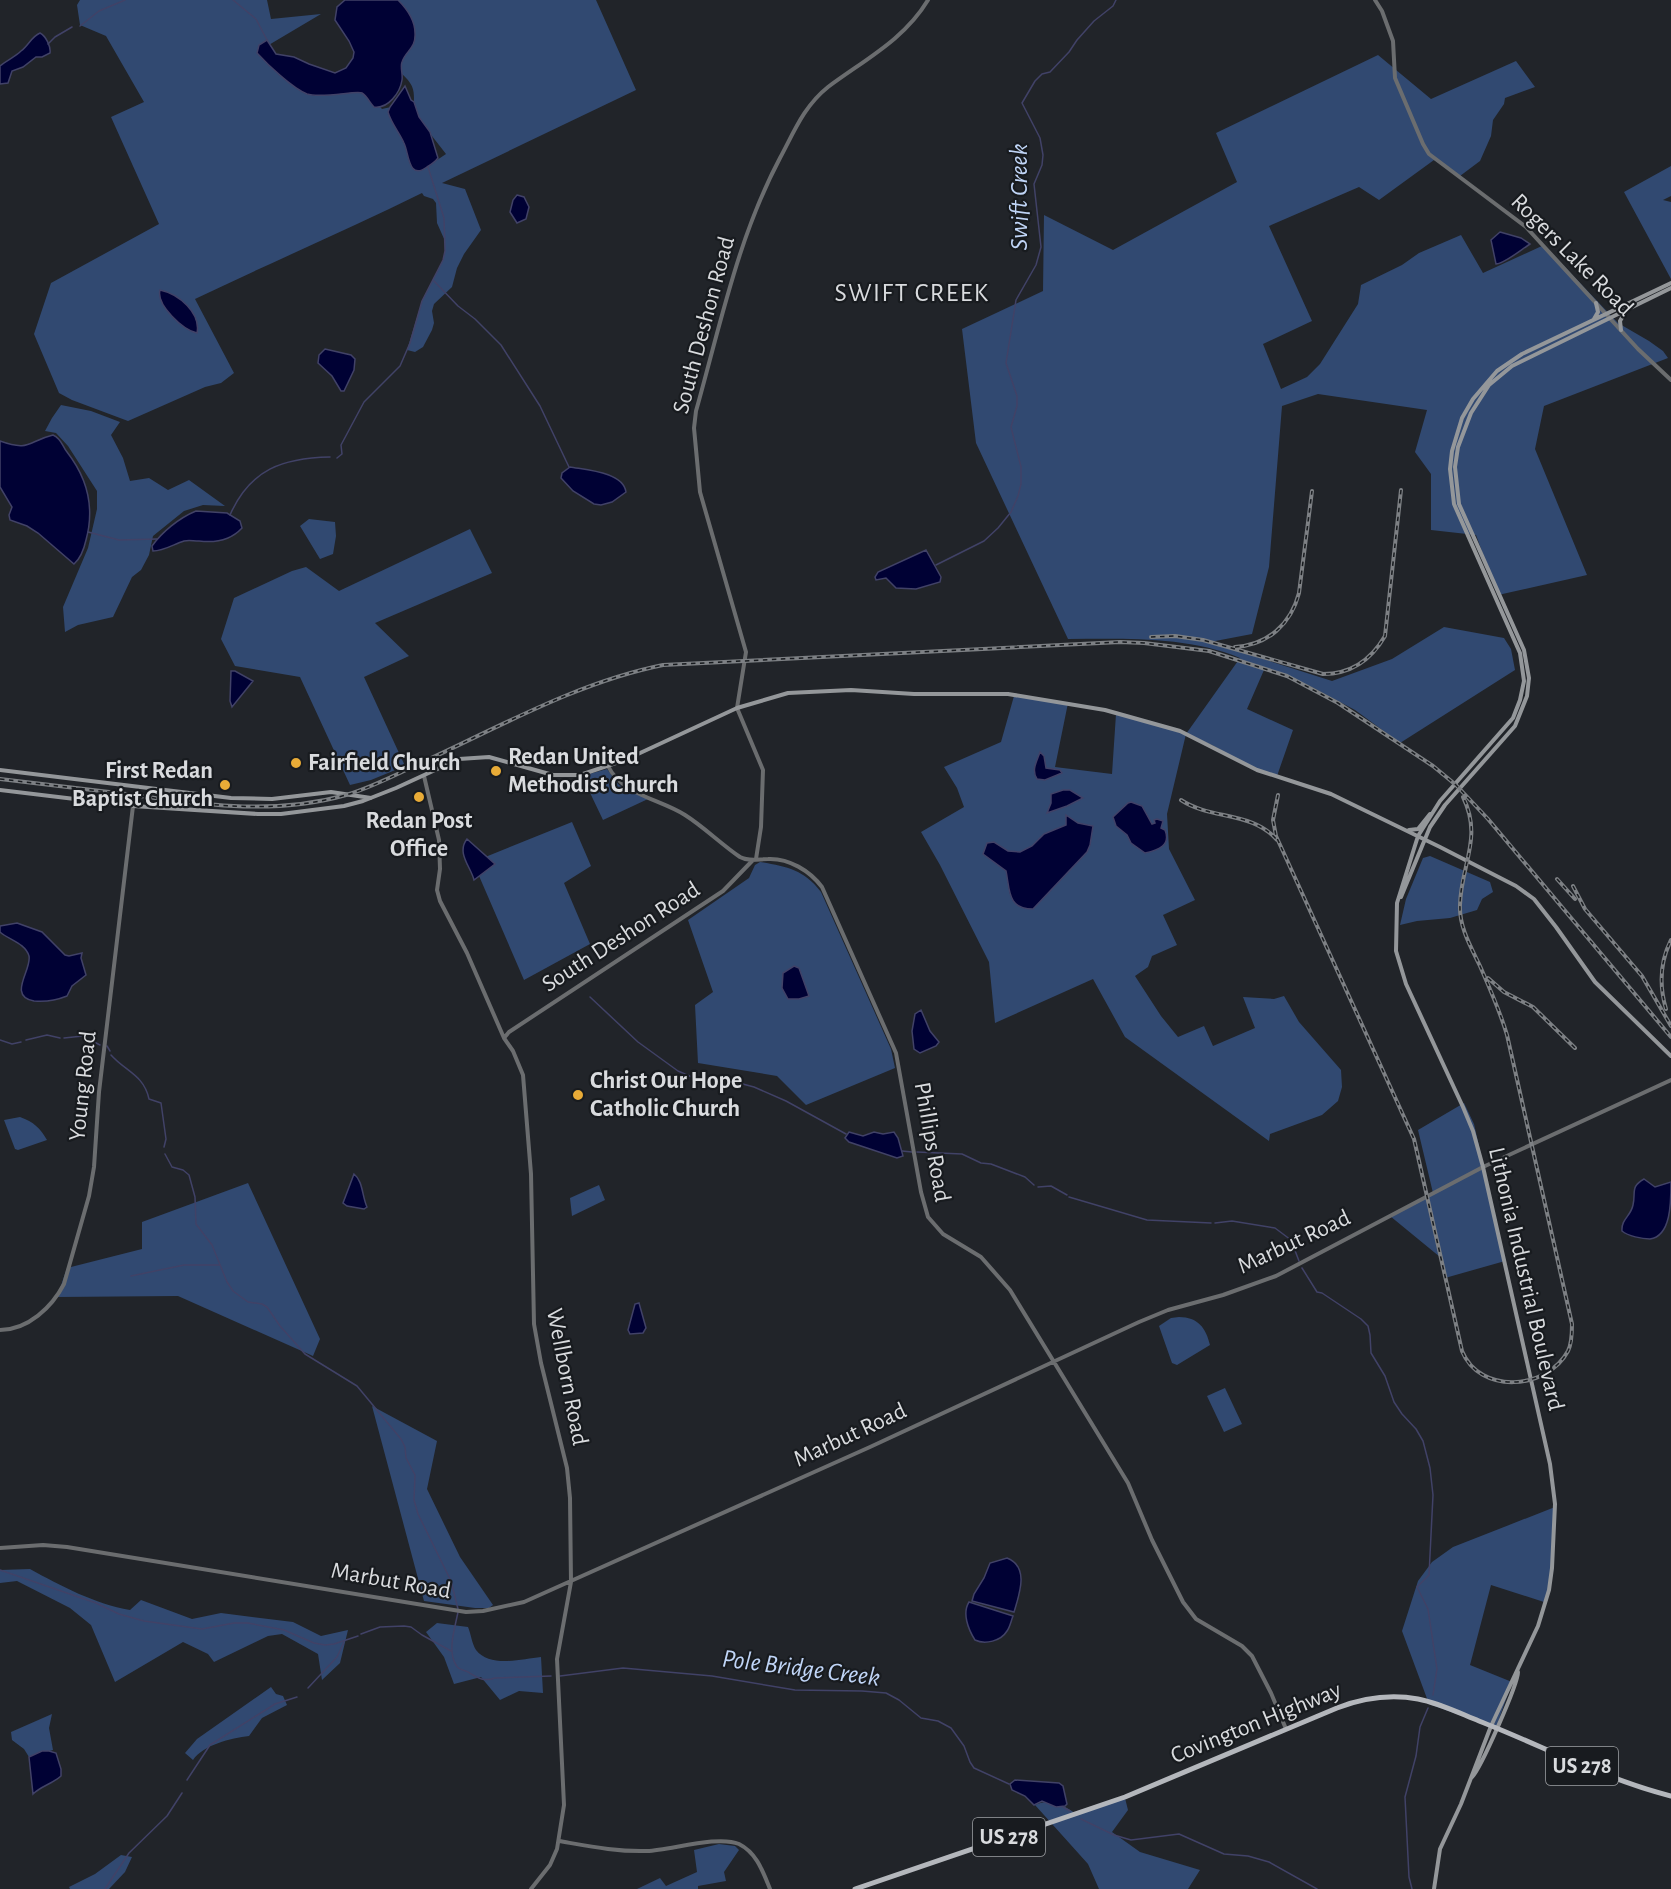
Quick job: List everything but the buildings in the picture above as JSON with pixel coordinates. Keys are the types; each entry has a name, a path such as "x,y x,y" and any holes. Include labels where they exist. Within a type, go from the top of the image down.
{"main road":[{"name":"Lithonia Industrial Boulevard","path":"1397,903 1430,827 1445,805 1515,726 1527,696 1529,678 1524,650 1460,521 1454,504 1451,486 1452,451 1462,418 1473,399 1497,371 1522,354 1671,283"},
{"name":"Lithonia Industrial Boulevard","path":"1434,1889 1440,1849 1475,1775 1493,1727 1518,1676 1550,1590 1555,1504 1550,1464 1473,1131 1401,972 1396,951 1397,903 1418,836 1434,809 1513,718 1524,681 1520,653 1464,519 1456,486 1455,469 1458,447 1471,412 1489,385 1512,366 1671,288"},
{"path":"1593,321 1598,312 1596,303"},
{"path":"1621,330 1620,321 1625,312"},
{"path":"0,790 133,806 270,814 344,806 371,798 459,759 480,757 503,760 553,775 580,775 608,766 737,708 788,693 851,690 1008,694 1105,710 1180,731 1257,770 1331,794 1516,886 1534,899 1595,982 1671,1056"},
{"path":"0,770 231,798 272,799 331,792 371,798"},
{"path":"1405,830 1418,829 1434,809"},
{"path":"1430,827 1432,839 1438,846"},
{"path":"1405,830 1412,837 1414,846"},
{"path":"1419,850 1426,846 1438,846"},
{"name":"Covington Highway","path":"855,1889 1125,1797 1350,1703 1389,1697 1421,1699 1493,1727 1593,1771 1671,1796"}],"street":[{"name":"South Deshon Road","path":"737,708 746,652 700,492 694,428 696,411 752,218 762,193 804,112 817,95 901,34 928,0"},
{"name":"Rogers Lake Road","path":"1375,0 1393,41 1395,78 1423,144 1430,154 1526,228 1671,380"},
{"path":"737,708 763,770 761,827 754,860"},
{"name":"Phillips Road","path":"608,766 622,784 677,810 740,857 754,860 776,859 800,867 815,878 824,890 896,1053 921,1192 928,1218 943,1234 981,1257 1010,1290 1128,1483 1183,1602 1196,1619 1242,1646 1252,1656 1286,1729"},
{"name":"Wellborn Road","path":"424,776 439,840 440,869 437,890 440,901 467,953 504,1038 524,1075 531,1174 534,1324 541,1363 567,1468 570,1498 571,1582 557,1659 564,1805 559,1841 550,1865 531,1889"},
{"name":"Young Road","path":"0,1330 18,1326 34,1318 58,1295 64,1284 89,1196 133,806"},
{"name":"South Deshon Road","path":"504,1038 509,1032 723,891 754,860"},
{"name":"Marbut Road","path":"0,1548 43,1545 67,1547 466,1612 483,1611 524,1602 1168,1310 1276,1276 1483,1167 1671,1080"},
{"path":"564,1585 570,1591"},
{"path":"559,1841 617,1850 646,1851 730,1841 745,1847 753,1855 770,1889"}],"shaded area":[{"path":"80,0 267,0 271,19 321,14 262,49 372,98 382,109 391,107 437,160 446,154 414,113 412,87 401,73 393,0 596,0 636,90 442,183 465,189 481,230 464,254 452,287 434,304 432,311 434,323 423,347 415,352 407,350 422,301 443,260 445,241 437,223 436,203 422,193 195,299 234,373 221,383 205,387 128,421 59,393 34,334 51,283 159,224 111,117 144,102 106,36 80,25 77,5"},
{"path":"345,0 398,0 412,19 415,28 415,38 401,66 401,85 396,95 388,103 379,107 374,107 364,94 359,92 321,96 307,94 287,81 257,53 259,45 267,40 276,54 294,57 335,73 346,68 354,52 335,20 337,7"},
{"path":"40,33 48,42 50,53 36,57 23,67 12,71 8,83 0,84 0,66 24,49"},
{"path":"1378,55 1431,99 1516,61 1535,87 1505,98 1504,104 1493,120 1491,136 1480,161 1460,176 1434,160 1379,200 1359,187 1269,226 1312,321 1263,344 1281,389 1307,377 1320,364 1358,304 1361,285 1402,265 1419,253 1461,235 1483,273 1544,245 1618,323 1649,341 1663,351 1668,358 1544,406 1535,449 1587,575 1498,595 1476,535 1431,530 1431,474 1415,452 1427,410 1318,394 1282,406 1269,567 1252,634 1210,642 1332,681 1392,659 1444,627 1504,638 1511,649 1515,670 1400,743 1355,710 1308,685 1264,670 1247,709 1293,730 1277,776 1255,770 1212,745 1186,734 1240,658 1177,642 1068,639 976,443 962,329 1043,291 1044,215 1113,250 1237,182 1216,133"},
{"path":"405,86 419,117 430,132 438,158 432,164 416,171 410,164 404,143 388,112"},
{"path":"1671,166 1671,196 1663,200 1671,202 1671,279 1624,192"},
{"path":"517,195 524,197 529,207 526,219 517,223 510,212"},
{"path":"1500,232 1521,238 1530,244 1496,264 1491,240"},
{"path":"160,290 181,300 187,306 196,318 197,333 172,316 162,303"},
{"path":"325,349 351,355 355,359 354,370 344,391 341,391 332,376 318,363 319,355"},
{"path":"61,405 91,411 120,422 111,435 123,458 130,481 149,478 168,490 189,480 225,506 203,505 184,511 153,536 149,555 141,570 132,577 113,617 78,625 65,632 63,607 88,548 97,509 97,491 68,446 56,433 45,431"},
{"path":"53,435 60,441 80,472 88,494 89,528 83,550 74,564 38,533 10,520 12,507 0,487 0,441 23,446"},
{"path":"570,467 611,476 623,485 626,492 612,502 594,504 573,491 561,478 562,473"},
{"path":"196,511 227,513 240,521 242,528 222,540 184,541 153,551 152,546 166,531 183,517"},
{"path":"309,519 335,522 336,536 333,554 320,559 300,526"},
{"path":"470,529 492,573 375,623 409,656 364,677 405,766 371,780 350,785 300,677 235,666 221,639 234,598 292,571 306,567 339,591"},
{"path":"926,550 941,577 940,582 916,589 896,588 886,578 876,580 878,572"},
{"path":"231,671 253,681 232,707 230,701"},
{"path":"1014,696 1068,703 1055,767 1112,774 1116,714 1186,734 1167,814 1169,849 1195,900 1163,915 1177,945 1152,956 1148,967 1135,976 1178,1037 1204,1026 1213,1046 1255,1028 1243,997 1274,999 1284,996 1299,1022 1341,1070 1342,1087 1338,1101 1322,1115 1270,1134 1269,1141 1125,1037 1093,979 995,1023 989,962 921,832 964,807 957,788 944,767 1001,742"},
{"path":"1040,752 1044,756 1046,768 1060,770 1062,773 1045,780 1037,779 1035,769"},
{"path":"607,769 619,785 648,799 603,820 582,776"},
{"path":"1070,790 1083,798 1047,813 1051,803 1051,794"},
{"path":"1131,802 1142,806 1152,824 1157,819 1163,821 1161,828 1165,830 1166,840 1159,848 1145,853 1131,843 1127,835 1116,826 1113,817"},
{"path":"1066,815 1078,823 1093,826 1087,852 1033,909 1018,906 1011,897 1006,871 983,854 987,843 994,842 1008,851 1020,852 1032,846 1044,834 1066,825"},
{"path":"572,822 591,866 564,883 590,944 524,980 473,862"},
{"path":"467,839 495,864 474,880 464,855 463,849"},
{"path":"1430,856 1490,882 1493,892 1482,899 1477,910 1450,918 1400,925 1406,899 1423,858"},
{"path":"760,862 794,870 808,878 821,892 891,1049 895,1068 806,1105 777,1076 698,1063 695,1005 713,992 688,920 749,878 755,865"},
{"path":"17,923 42,932 65,955 82,953 81,958 86,975 72,986 67,996 55,1000 34,1001 22,994 22,982 29,956 20,945 0,932 0,926"},
{"path":"794,966 799,968 809,996 788,999 782,988 783,973"},
{"path":"921,1010 930,1031 939,1042 936,1046 920,1053 914,1049 912,1031 915,1014"},
{"path":"1464,1103 1474,1124 1505,1261 1445,1278 1440,1257 1390,1216 1433,1193 1418,1130"},
{"path":"20,1117 36,1126 47,1140 15,1149 4,1120"},
{"path":"849,1132 863,1136 874,1132 883,1134 894,1132 903,1156 897,1158 849,1142 845,1138"},
{"path":"354,1174 361,1185 367,1207 364,1209 343,1203"},
{"path":"1644,1179 1655,1187 1671,1182 1670,1208 1666,1225 1657,1237 1650,1239 1635,1237 1622,1231 1623,1223 1632,1209 1635,1187"},
{"path":"248,1183 320,1339 313,1356 178,1296 57,1297 67,1268 142,1249 142,1222"},
{"path":"599,1185 605,1200 572,1216 570,1198"},
{"path":"639,1303 646,1328 643,1333 630,1334 628,1330 635,1304"},
{"path":"1179,1317 1196,1321 1206,1333 1210,1345 1177,1365 1172,1363 1159,1326 1171,1318"},
{"path":"1225,1388 1242,1424 1224,1432 1207,1396"},
{"path":"372,1406 437,1441 427,1489 460,1557 493,1605 489,1608 424,1601"},
{"path":"1555,1507 1553,1574 1544,1602 1491,1585 1470,1665 1512,1682 1496,1728 1429,1704 1402,1631 1418,1581 1432,1562 1453,1547"},
{"path":"1007,1558 1014,1562 1021,1575 1020,1590 1014,1612 972,1601 990,1563"},
{"path":"30,1569 91,1599 130,1610 141,1600 192,1619 221,1613 293,1622 321,1636 348,1630 340,1663 322,1680 318,1654 282,1634 268,1636 214,1662 208,1654 183,1642 115,1682 91,1625 70,1608 17,1581 0,1583 0,1570"},
{"path":"969,1602 1013,1616 1009,1628 1001,1637 993,1641 975,1640 967,1621 966,1611"},
{"path":"437,1623 468,1627 476,1650 489,1659 506,1661 541,1657 543,1693 519,1691 500,1700 481,1677 454,1684 444,1657 426,1632"},
{"path":"271,1687 276,1694 283,1696 287,1705 262,1718 249,1736 210,1746 193,1760 185,1753 197,1739"},
{"path":"52,1714 49,1728 53,1750 29,1757 24,1749 12,1740 11,1732"},
{"path":"42,1751 56,1753 61,1776 33,1794 29,1757"},
{"path":"1015,1780 1059,1783 1063,1786 1067,1804 1056,1807 1042,1801 1034,1805 1025,1796 1012,1790 1010,1784"},
{"path":"1125,1798 1128,1810 1112,1832 1140,1852 1200,1870 1188,1889 1099,1889 1088,1864 1035,1805 1045,1802 1056,1803 1076,1814"},
{"path":"719,1844 735,1846 739,1850 724,1872 726,1881 698,1886 698,1889 637,1889 660,1878 666,1886 697,1872 694,1850"},
{"path":"121,1855 132,1857 125,1872 109,1889 70,1889 69,1887 95,1874"}],"waterway":[{"path":"80,26 99,11 125,0"},
{"path":"233,0 256,19 267,40"},
{"name":"Swift Creek","path":"936,565 984,541 998,528 1011,512 1021,484 1021,467 1011,427 1017,406 1017,396 1006,363 1016,300 1036,265 1041,247 1034,184 1042,165 1043,155 1040,138 1022,103 1035,81 1042,74 1050,72 1094,21 1113,6 1116,0"},
{"path":"48,44 72,27"},
{"path":"337,458 342,454 341,445 364,402 400,366 410,343 422,301 443,260 444,218 428,167"},
{"path":"434,281 501,345 540,406 569,467"},
{"path":"230,515 247,487 270,469 297,460 330,457"},
{"path":"88,532 119,540 157,539"},
{"path":"590,997 638,1042 678,1071 699,1080 739,1083 754,1087 786,1101 846,1134"},
{"name":"Pole Bridge Creek","path":"26,1040 47,1035 60,1038"},
{"name":"Pole Bridge Creek","path":"64,1038 83,1036 100,1045"},
{"name":"Pole Bridge Creek","path":"0,1040 12,1044 21,1042"},
{"name":"Pole Bridge Creek","path":"107,1046 110,1051"},
{"name":"Pole Bridge Creek","path":"111,1055 143,1084 149,1099 161,1103 166,1139 164,1147"},
{"path":"902,1151 912,1152"},
{"path":"917,1152 962,1154 981,1163 991,1164 1025,1177 1034,1185"},
{"name":"Pole Bridge Creek","path":"165,1154 172,1167 183,1170 189,1175 195,1197 196,1224 212,1245 233,1291 248,1302 267,1307 280,1326 305,1354 357,1386 401,1439 405,1447 406,1458 415,1475 414,1500 418,1514 451,1581 458,1609"},
{"path":"1038,1187 1051,1186 1067,1195"},
{"path":"1069,1197 1147,1220 1211,1223"},
{"path":"1215,1223 1232,1221 1275,1228 1291,1240 1299,1261"},
{"path":"131,1276 184,1265 219,1265"},
{"path":"1302,1268 1317,1292 1322,1293 1368,1326 1371,1353 1385,1376 1394,1402 1423,1441 1430,1468 1433,1495 1429,1575 1417,1587 1428,1609 1437,1669 1433,1695"},
{"path":"0,1570 144,1621 202,1629 234,1623 248,1623 284,1630 314,1643 325,1645 358,1636"},
{"name":"Pole Bridge Creek","path":"458,1612 452,1646 453,1659 458,1668 484,1679 551,1676"},
{"path":"361,1634 380,1627 411,1627 451,1651"},
{"path":"308,1688 337,1657 344,1642"},
{"name":"Pole Bridge Creek","path":"560,1676 623,1668 712,1676 795,1690 886,1693 899,1700 921,1718 938,1721 951,1728 964,1746 974,1768 1009,1784"},
{"path":"187,1780 210,1745 275,1704 297,1697"},
{"path":"1412,1889 1409,1877 1405,1797 1416,1756 1420,1727 1428,1708"},
{"path":"105,1889 129,1853 167,1816 182,1793"},
{"name":"Pole Bridge Creek","path":"1063,1807 1070,1811"},
{"name":"Pole Bridge Creek","path":"1081,1819 1114,1835 1131,1840 1179,1834 1224,1854 1248,1856 1269,1862 1317,1889"}],"railway":[{"path":"1151,637 1175,636 1203,640 1323,674 1343,671 1359,664 1367,659 1385,636 1401,490"},
{"path":"1235,647 1258,642 1268,637 1284,623 1295,604 1299,593 1312,491"},
{"path":"0,779 209,804 263,807 291,805 346,795 366,788 571,693 663,665 1120,642 1209,651 1287,676 1338,703 1433,766 1456,785 1488,819 1671,1037"},
{"path":"1278,795 1273,820 1276,836 1414,1139 1462,1351 1471,1365 1483,1375 1498,1381 1514,1382 1530,1380 1545,1374 1558,1364 1568,1351 1572,1324 1507,1035 1495,1000 1461,921 1461,890 1471,838 1469,812 1463,797"},
{"path":"1181,800 1205,811 1256,824 1277,840"},
{"path":"1557,879 1575,899"},
{"path":"1573,886 1585,909 1642,976 1671,1026"},
{"path":"1666,1009 1662,991 1662,974 1671,940"},
{"path":"1488,978 1504,992 1533,1007 1575,1048"}],"place":[{"name":"Fairfield Church","path":"296,763"},
{"name":"Redan United Methodist Church","path":"496,771"},
{"name":"First Redan Baptist Church","path":"225,785"},
{"name":"Redan Post Office","path":"419,797"},
{"name":"Christ Our Hope Catholic Church","path":"578,1095"}],"district":[{"name":"SWIFT CREEK","path":"912,293"}]}
